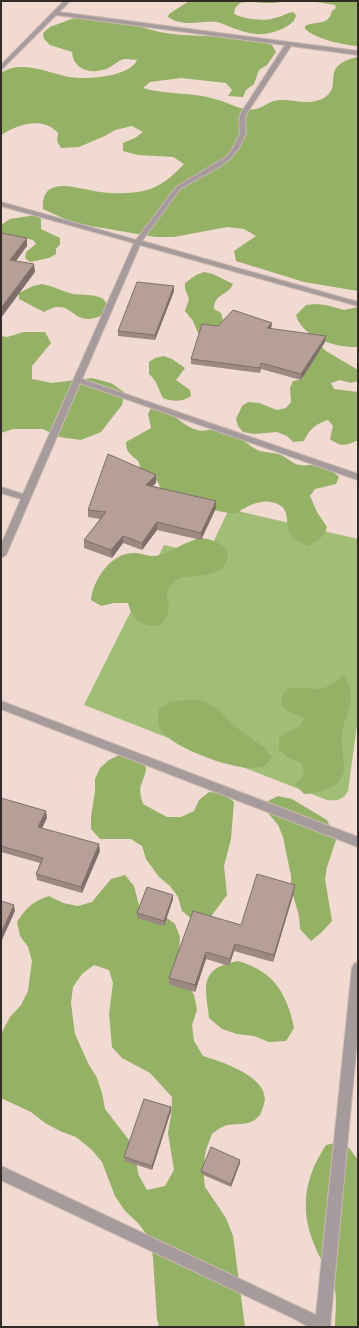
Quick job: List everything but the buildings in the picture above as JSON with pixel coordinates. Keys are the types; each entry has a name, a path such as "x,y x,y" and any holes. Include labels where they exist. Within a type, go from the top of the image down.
{"street":[{"path":"1,68 67,1"},
{"path":"55,13 358,53"},
{"path":"1,555 138,242 178,188 217,166 228,158 236,148 243,133 242,120 244,112 289,44"},
{"path":"1,204 358,304"},
{"path":"78,380 358,477"},
{"path":"1,490 26,498"},
{"path":"1,705 358,842"},
{"path":"1,1173 298,1313 322,1327 358,968"}],"green space":[{"path":"189,1 283,1 272,3 240,3 235,8 234,14 249,19 260,20 270,19 293,12 296,15 293,21 284,28 266,34 255,34 216,22 186,23 168,17 169,14"},
{"path":"311,1 358,1 358,46 330,41 316,36 305,29 305,26 309,24 322,22 328,19 332,11 336,8 335,5"},
{"path":"82,15 109,18 166,33 246,38 272,45 276,52 267,65 259,70 254,84 246,90 243,97 228,96 232,90 226,83 181,78 150,82 143,88 161,92 206,97 251,110 279,100 313,102 324,98 330,93 335,70 338,65 358,57 358,291 304,282 236,261 234,251 256,236 244,229 227,227 174,237 155,237 69,221 43,209 44,198 47,191 53,188 69,186 112,193 131,193 143,191 155,187 165,181 184,164 173,157 138,155 123,151 123,143 135,138 143,132 132,126 115,130 79,147 61,148 57,141 58,133 52,128 38,123 23,125 1,135 1,73 17,67 26,67 69,77 86,78 117,74 133,66 137,60 123,59 105,69 97,71 87,70 78,66 73,58 72,52 50,45 44,39 43,33 50,27"},
{"path":"36,215 41,219 41,229 60,238 60,244 56,249 56,254 49,258 30,262 25,258 26,252 36,244 33,240 25,238 1,240 1,225 10,219"},
{"path":"204,272 213,274 233,284 228,291 216,300 214,309 221,313 223,320 222,326 208,334 198,333 193,321 185,311 189,299 185,289 185,283 196,275"},
{"path":"42,284 73,294 90,295 102,298 107,307 105,314 94,318 85,319 78,317 68,309 62,307 44,312 19,299 19,293 33,286"},
{"path":"306,305 326,305 344,310 358,307 358,347 340,346 321,340 305,330 296,315"},
{"path":"24,332 45,332 51,343 32,366 32,379 52,383 92,378 111,383 124,392 122,405 101,432 81,440 59,437 43,429 13,429 1,433 1,336 7,337"},
{"path":"321,346 326,351 358,370 358,381 351,383 340,380 331,383 334,389 358,392 358,440 344,445 334,442 330,439 333,426 328,420 313,428 308,433 304,441 293,442 287,436 277,432 254,434 243,432 238,426 236,419 242,406 248,402 259,403 277,410 286,408 291,402 290,388 293,381 303,379 302,367"},
{"path":"164,356 172,359 185,368 176,380 190,390 191,396 177,401 163,398 156,383 149,374 149,362 155,358"},
{"path":"151,408 170,413 185,424 197,430 203,431 218,428 226,429 255,449 278,454 297,464 320,466 333,472 339,477 336,484 315,489 310,496 317,512 327,527 324,534 320,539 308,546 298,542 290,534 287,516 284,509 275,503 267,501 255,503 237,513 230,513 221,512 161,495 161,489 157,481 141,469 138,461 129,452 126,445 126,442 151,428 148,414"},
{"path":"229,509 358,539 358,718 348,791 340,799 327,800 84,705 164,545 207,555"},
{"path":"200,538 208,539 222,546 228,552 226,563 221,569 214,573 180,578 173,583 167,593 169,607 168,612 159,626 147,625 139,621 132,614 128,603 114,603 101,606 91,600 100,575 112,561 119,557 136,553 157,556"},
{"path":"343,675 348,683 351,696 341,736 344,771 341,778 332,787 319,792 304,794 295,784 304,775 302,764 289,758 279,750 279,739 287,732 299,727 305,718 292,713 281,706 282,696 288,688 322,688 335,682"},
{"path":"194,699 206,702 218,709 234,726 265,748 272,757 264,767 239,767 215,760 188,750 167,737 159,725 159,709 169,702"},
{"path":"134,751 145,758 146,770 140,789 143,804 167,817 181,817 194,811 199,800 209,792 223,793 234,802 231,839 224,866 227,895 209,919 193,920 182,911 178,897 170,886 159,877 146,859 142,846 131,839 100,839 91,829 95,779 100,768 109,760 121,754"},
{"path":"278,796 292,799 327,820 336,840 327,867 325,879 332,921 311,941 300,929 299,916 291,888 291,876 283,837 278,825 269,814 266,802"},
{"path":"125,875 134,886 141,913 151,922 163,915 175,924 180,937 178,968 194,995 197,1010 192,1025 194,1041 203,1056 234,1067 245,1073 255,1080 262,1088 265,1097 260,1115 256,1119 245,1124 232,1124 226,1126 212,1134 206,1150 203,1169 205,1187 226,1218 233,1236 245,1327 159,1327 150,1239 138,1223 125,1211 115,1196 102,1162 91,1149 76,1137 60,1131 45,1123 31,1112 1,1098 1,1034 10,1017 21,1005 28,991 32,961 28,947 20,936 17,922 30,906 38,900 49,896 63,903 78,906 92,902 111,879","holes":["94,965 109,970 113,983 109,1014 112,1047 122,1058 150,1073 172,1097 168,1133 174,1170 165,1186 147,1190 138,1174 136,1157 129,1140 105,1109 97,1078 88,1063 75,1034 71,1003 73,987 82,974"]},
{"path":"238,961 250,965 269,977 282,994 291,1015 294,1028 286,1041 269,1042 254,1036 237,1034 222,1029 209,1018 206,997 207,980 216,968"},
{"path":"344,1141 358,1160 358,1327 335,1327 335,1290 332,1280 311,1237 306,1210 308,1184 318,1158 326,1145"}]}
